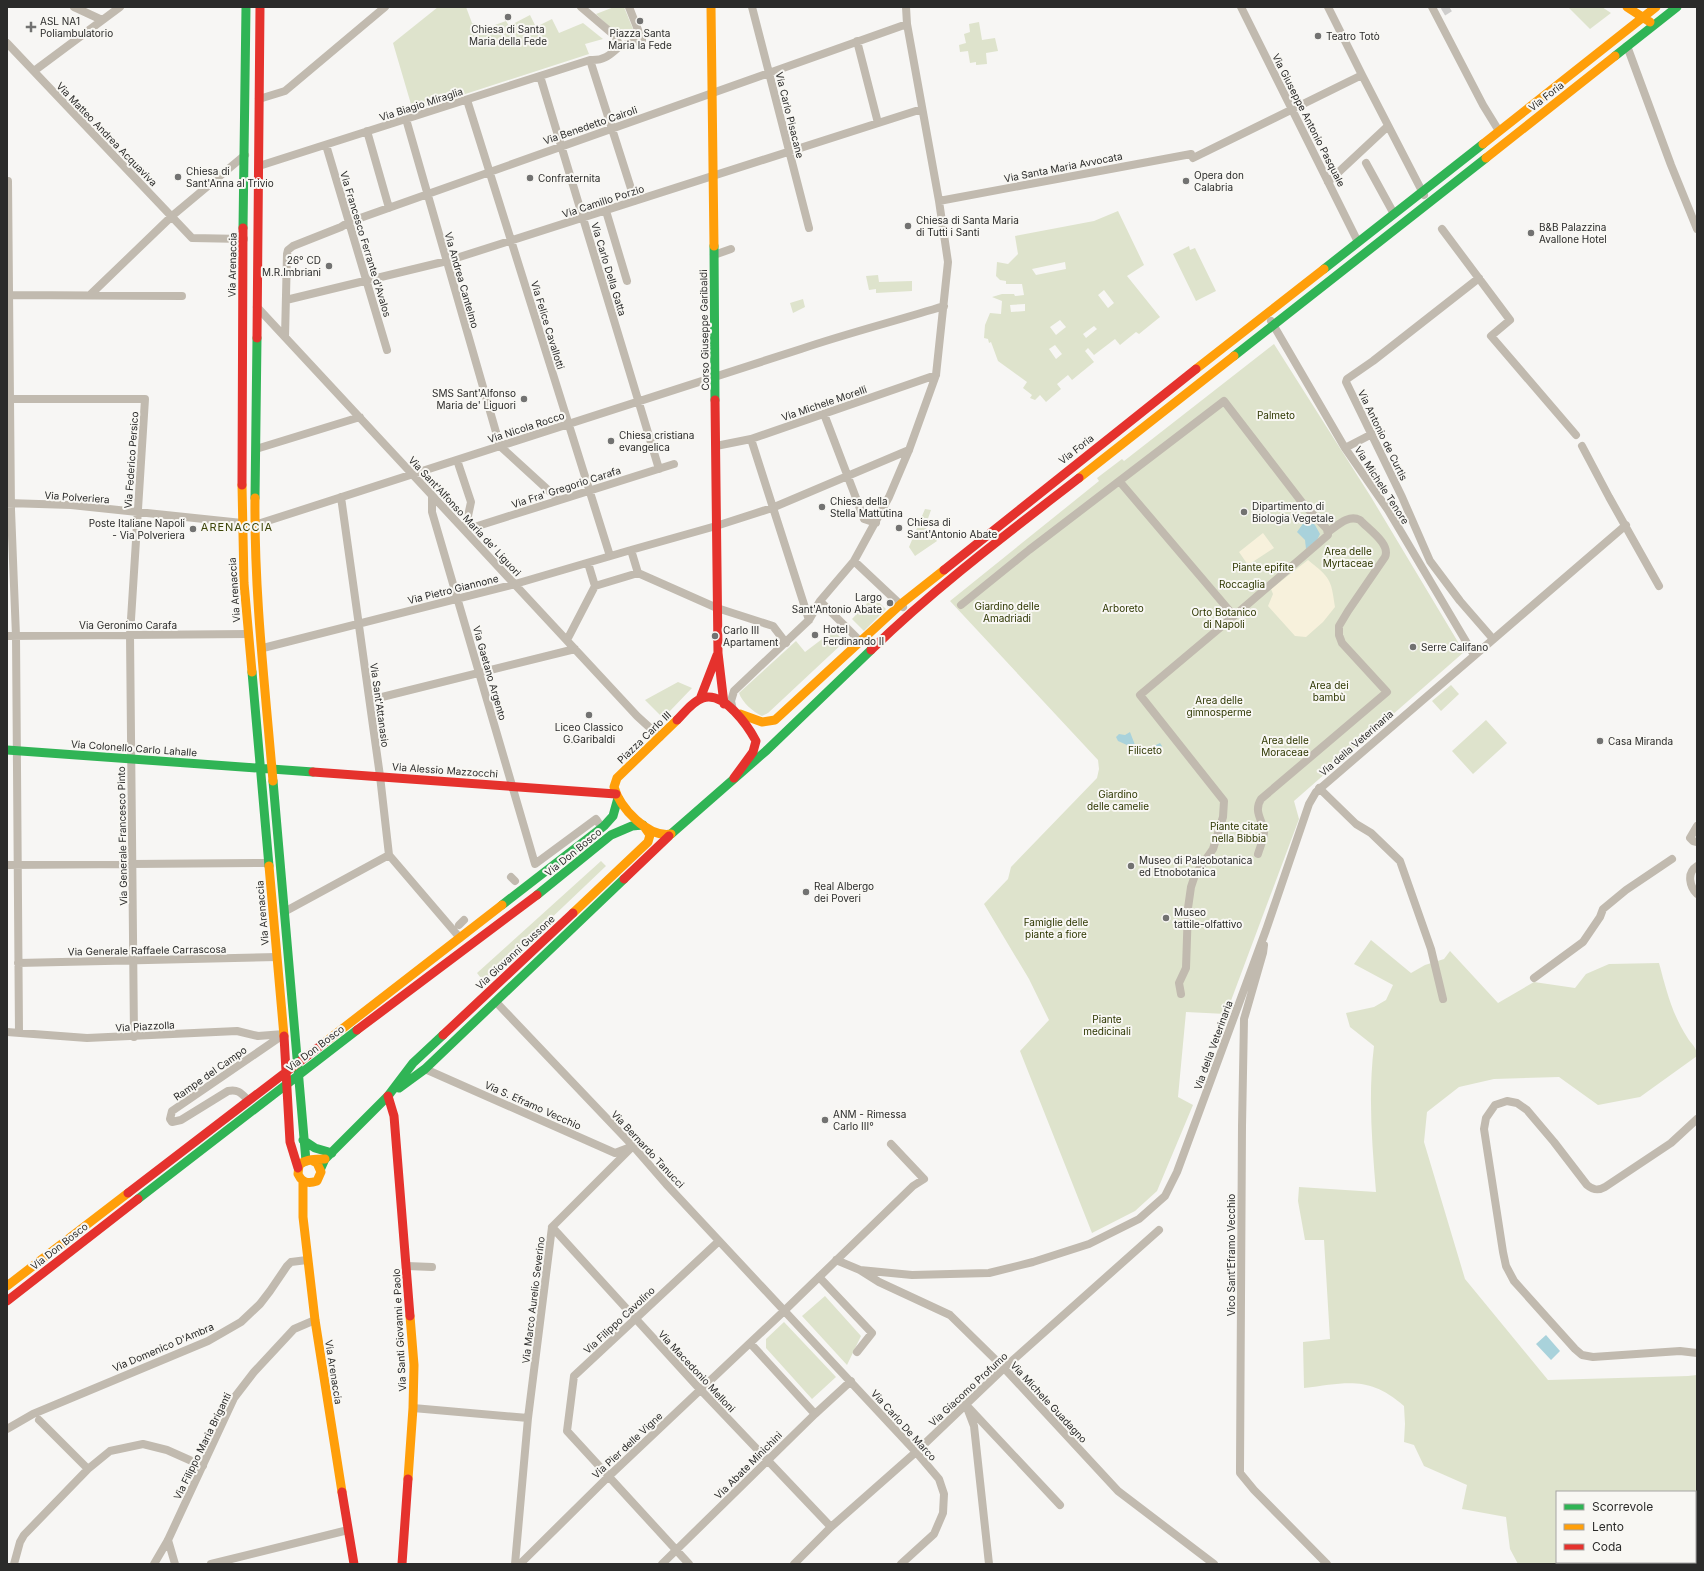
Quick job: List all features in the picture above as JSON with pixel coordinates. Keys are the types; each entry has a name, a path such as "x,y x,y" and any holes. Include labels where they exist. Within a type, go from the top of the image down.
{"main road":[{"name":"Via Arenaccia","path":"246,7 242,524 244,582 284,1034 289,1096 290,1142 298,1168"},
{"path":"260,7 255,525 272,768 300,1088 303,1140 308,1161"},
{"name":"Corso Giuseppe Garibaldi","path":"711,7 717,608 718,653 724,704"},
{"path":"1627,7 1654,25"},
{"name":"Via Foria","path":"861,642 901,604 1084,457 1268,314 1656,7"},
{"name":"Via Foria","path":"734,778 767,750 909,614 951,578 1052,497 1273,326 1677,7"},
{"path":"735,713 758,721 770,723 861,642"},
{"name":"Corso Giuseppe Garibaldi","path":"700,699 718,653"},
{"path":"617,796 623,806 643,825 662,836 669,836 734,778 753,752 756,741 746,723 724,704 707,696 700,699"},
{"name":"Piazza Carlo III","path":"617,796 614,785 617,778 700,699"},
{"name":"Via Colonello Carlo Lahalle","path":"7,750 272,768"},
{"name":"Via Alessio Mazzocchi","path":"272,768 512,786 617,796"},
{"name":"Via Don Bosco","path":"7,1301 269,1097 461,928 540,870 602,828 612,819 617,796"},
{"name":"Via Don Bosco","path":"7,1286 248,1100 280,1077 323,1050 516,912 611,835 632,826 643,825"},
{"name":"Via Giovanni Gussone","path":"321,1168 329,1156 388,1096 413,1063 648,842 650,835 643,825"},
{"name":"Via Giovanni Gussone","path":"388,1096 425,1069 669,836"},
{"path":"487,993 496,1002"},
{"name":"Via Santi Giovanni e Paolo","path":"388,1096 394,1116 414,1365 413,1408 402,1564"},
{"path":"248,1100 254,1108"},
{"path":"303,1140 329,1156"},
{"path":"308,1161 317,1163 321,1168 320,1176 317,1181 310,1184 303,1182 299,1177 298,1168 308,1161 329,1156"},
{"name":"Via Arenaccia","path":"303,1182 303,1217 315,1320 354,1564"}],"street":[{"path":"74,7 102,20"},
{"path":"34,71 120,7"},
{"path":"259,99 285,91 385,7"},
{"path":"582,9 593,7"},
{"path":"582,9 615,36 620,46 642,40 629,7"},
{"name":"Via Carlo Pisacane","path":"752,7 809,228"},
{"path":"735,713 731,701 734,691 809,620 820,601 854,561 876,523 909,450 936,375 948,262 907,24 906,7"},
{"name":"Via Giuseppe Antonio Pasquale","path":"1241,7 1358,242"},
{"path":"1328,7 1362,76 1429,203"},
{"path":"1432,7 1440,14 1483,105 1499,131"},
{"name":"Via Benedetto Cairoli","path":"286,300 287,254 288,250 293,246 341,227 349,222 907,24"},
{"path":"857,41 878,123"},
{"name":"Via Matteo Andrea Acquaviva","path":"7,43 192,238 244,239"},
{"name":"Via Biagio Miraglia","path":"259,166 590,60 599,61 609,56 620,46"},
{"path":"1627,46 1671,165 1697,229"},
{"path":"590,60 635,201"},
{"name":"Via Carlo Della Gatta","path":"540,76 659,468"},
{"name":"Via Santa Maria Avvocata","path":"938,201 1192,156 1362,76"},
{"name":"Via Felice Cavallotti","path":"467,100 610,556"},
{"name":"Via Camillo Porzio","path":"286,300 447,261 922,109"},
{"name":"Via Andrea Cantelmo","path":"406,119 500,446"},
{"path":"1328,182 1388,126"},
{"path":"367,131 389,208"},
{"name":"Via Francesco Ferrante d'Avalos","path":"326,144 387,350"},
{"path":"91,294 172,216 245,155"},
{"path":"1366,163 1394,214"},
{"path":"8,181 9,503 11,636 17,751 19,1033"},
{"path":"606,211 627,281"},
{"path":"1442,229 1510,320 1491,336 1576,435"},
{"path":"714,255 731,249"},
{"name":"Via Antonio de Curtis","path":"1480,278 1373,361 1347,379 1346,382 1402,497 1430,561 1460,601 1493,639"},
{"path":"8,295 91,294 180,296"},
{"path":"285,337 286,300"},
{"name":"Via Nicola Rocco","path":"255,525 327,498 342,497 639,400 715,378 802,348 944,306"},
{"name":"Via Sant'Alfonso Maria de' Liguori","path":"257,308 637,716 660,737"},
{"path":"1268,314 1273,326"},
{"path":"272,323 286,318"},
{"name":"Via Michele Tenore","path":"1273,326 1345,448 1388,510 1474,655"},
{"name":"Via Michele Morelli","path":"716,446 751,438 936,375"},
{"name":"Via Federico Persico","path":"9,399 145,400 130,635"},
{"path":"960,606 1029,550 1120,482 1224,401 1304,505 1327,529 1327,538 1140,695 1224,801 1224,817 1213,850 1195,875 1191,887 1188,908 1186,968 1179,983 1180,994"},
{"path":"824,414 864,519 876,523"},
{"path":"256,449 360,418"},
{"path":"1345,448 1372,434"},
{"path":"751,438 772,508 809,620"},
{"path":"500,446 559,500"},
{"path":"1582,446 1659,586"},
{"name":"Via Pietro Giannone","path":"263,648 515,584 716,526 772,508 909,450"},
{"path":"457,460 471,502 465,530"},
{"name":"Via Fra' Gregorio Carafa","path":"465,530 674,464"},
{"path":"1120,482 1234,616"},
{"name":"Via Gaetano Argento","path":"432,495 432,512 535,864 596,819 602,828"},
{"name":"Via Sant'Attanasio","path":"342,497 390,855"},
{"name":"Via Polveriera","path":"9,503 71,505 242,524"},
{"path":"1258,854 1264,832 1258,817 1258,802 1260,799 1387,692 1342,644 1339,635 1339,626 1385,557 1387,550 1384,544 1360,520 1356,518 1350,518 1328,532"},
{"name":"Via della Veterinaria","path":"860,1270 912,1276 989,1273 1033,1262 1089,1244 1139,1219 1165,1196 1177,1172 1266,930 1309,804 1319,788 1626,525"},
{"path":"631,550 638,573"},
{"path":"854,561 901,604 909,614"},
{"path":"1421,567 1430,561"},
{"path":"567,640 595,586 588,563"},
{"path":"595,586 638,573 717,608 773,626 786,643"},
{"path":"820,601 861,642"},
{"name":"Via Geronimo Carafa","path":"11,636 248,634"},
{"name":"Via Generale Francesco Pinto","path":"130,635 134,1037"},
{"path":"370,700 575,649"},
{"path":"1319,788 1356,824 1371,833 1400,861 1431,951 1443,1000"},
{"path":"1696,829 1690,838 1692,841 1697,842"},
{"path":"284,912 390,855 461,928"},
{"path":"1534,978 1583,942 1600,917 1603,908 1626,890 1672,859"},
{"path":"7,865 268,863"},
{"path":"1697,866 1692,871 1690,880 1693,890 1697,894"},
{"name":"Vico Sant'Eframo Vecchio","path":"1266,930 1263,953 1244,1019 1240,1473 1254,1490 1327,1564"},
{"name":"Via Generale Raffaele Carrascosa","path":"18,964 277,957"},
{"name":"Via Bernardo Tanucci","path":"496,1002 632,1146 784,1311"},
{"name":"Via Piazzolla","path":"7,1032 68,1038 134,1037 237,1031 258,1036 284,1034"},
{"name":"Rampe del Campo","path":"248,1100 242,1093 233,1090 228,1091 181,1120 172,1122 170,1119 172,1111 284,1034"},
{"name":"Via S. Eframo Vecchio","path":"425,1069 615,1153 632,1146"},
{"path":"1697,1118 1671,1143 1603,1188 1597,1190 1591,1188 1546,1131 1520,1105 1513,1101 1498,1103 1491,1109 1485,1120 1484,1129 1506,1266 1511,1277 1575,1349 1582,1355 1597,1357 1680,1351 1697,1353"},
{"path":"857,1352 872,1333 819,1276 913,1186 924,1179 891,1144"},
{"name":"Via Marco Aurelio Severino","path":"515,1564 528,1418 552,1227 632,1146"},
{"name":"Via Macedonio Melloni","path":"552,1227 634,1319 831,1527"},
{"name":"Via Giacomo Profumo","path":"794,1564 831,1527 916,1452 1004,1368 1159,1230"},
{"name":"Via Filippo Cavolino","path":"608,1477 567,1431 574,1376 719,1241"},
{"name":"Via Domenico D'Ambra","path":"7,1430 33,1414 208,1341 241,1322 260,1304 287,1266 292,1262 307,1260"},
{"path":"836,1260 860,1270"},
{"path":"407,1266 432,1267"},
{"name":"Via Michele Guadagno","path":"860,1270 879,1282 950,1315 1004,1368 1118,1491 1214,1564"},
{"name":"Via Pier delle Vigne","path":"520,1564 608,1477 784,1311 819,1276"},
{"name":"Via Carlo De Marco","path":"784,1311 916,1452 939,1479 944,1494 943,1513 934,1534 901,1564"},
{"name":"Via Filippo Maria Briganti","path":"154,1564 168,1540 234,1398 254,1372 294,1329 315,1320"},
{"path":"750,1343 815,1414"},
{"name":"Via Abate Minichini","path":"662,1564 850,1381"},
{"path":"966,1405 1060,1505"},
{"path":"966,1405 974,1426 989,1564"},
{"path":"413,1408 528,1418"},
{"path":"39,1420 88,1469"},
{"path":"14,1564 20,1542 24,1535 88,1469 110,1451 143,1444 167,1450 202,1466"},
{"path":"608,1477 675,1551 689,1564"},
{"path":"211,1564 348,1530"},
{"path":"168,1540 175,1564"}],"green space":[{"path":"438,7 466,7 472,23 475,23 478,31 506,21 509,26 530,15 536,27 552,19 559,33 583,23 603,39 585,44 589,54 413,111 393,43"},
{"path":"614,7 624,7 635,34 621,38 596,14"},
{"path":"1568,7 1602,7 1611,13 1590,29"},
{"path":"979,22 982,40 995,38 998,51 986,53 987,64 976,65 976,62 970,63 968,51 960,52 959,45 966,43 964,34 970,32 969,24"},
{"path":"1118,211 1144,265 1127,276 1160,317 1139,334 1136,332 1120,345 1115,339 1094,355 1088,348 1085,351 1094,362 1072,380 1068,375 1057,384 1061,389 1046,402 1040,395 1035,400 1030,398 1032,395 1023,388 1027,382 998,361 991,342 989,343 988,339 984,338 985,325 990,313 1001,314 1002,301 992,297 1002,294 1014,294 1015,296 1024,295 1022,284 1006,284 1006,281 1000,280 996,276 997,262 1008,264 1018,254 1015,236 1094,221","holes":["1065,262 1066,269 1036,275 1032,269","1104,290 1114,303 1108,308 1098,295","1025,304 1025,311 1011,312 1010,305","1060,320 1066,327 1056,335 1050,327","1094,326 1097,329 1086,338 1083,334","1055,345 1062,354 1056,359 1049,349"]},
{"path":"1189,246 1190,250 1195,248 1216,291 1196,301 1173,254"},
{"path":"878,275 879,282 912,281 912,291 876,293 876,289 869,290 866,276"},
{"path":"803,299 805,307 793,313 790,303"},
{"name":"Orto Botanico di Napoli","path":"1274,344 1371,497 1464,652 1294,801 1299,819 1226,1014 1186,1012 1178,1097 1193,1105 1157,1191 1135,1211 1092,1233 1020,1051 1049,1020 1029,979 984,904 1008,879 1011,867 1097,778 1099,769 1098,760 950,601 1099,481 1097,478 1122,459 1124,461"},
{"path":"925,509 931,510 925,527 937,541 915,556 909,547"},
{"path":"873,597 886,609 864,631 852,619"},
{"path":"834,630 844,642 768,713 762,716 745,703 739,693 796,641 805,652"},
{"path":"678,682 692,688 669,712 661,716 645,700"},
{"path":"1451,685 1459,694 1441,711 1432,701"},
{"path":"1486,720 1507,743 1473,774 1452,751"},
{"path":"601,861 606,866 484,982 477,973"},
{"path":"1371,940 1411,973 1425,965 1444,959 1450,951 1498,1003 1534,982 1575,988 1586,974 1609,964 1659,963 1673,1010 1682,1028 1695,1048 1697,1056 1640,1097 1598,1105 1559,1077 1494,1079 1459,1087 1427,1112 1424,1142 1465,1279 1548,1380 1697,1375 1697,1564 1518,1564 1510,1549 1506,1517 1462,1509 1467,1485 1424,1466 1414,1445 1404,1442 1404,1406 1380,1389 1368,1385 1345,1383 1304,1388 1303,1342 1330,1339 1324,1240 1305,1240 1298,1201 1299,1187 1376,1192 1371,1101 1374,1046 1350,1027 1346,1013 1374,1007 1386,1000 1393,985 1354,964"},
{"path":"825,1296 861,1336 847,1365 802,1316"},
{"path":"784,1322 836,1377 812,1399 766,1348 766,1339"}],"sand":[{"path":"1263,533 1274,548 1248,565 1239,552"},
{"path":"1308,560 1328,579 1332,590 1335,607 1323,622 1306,637 1295,636 1268,606 1273,594 1271,589"}],"water":[{"path":"1307,518 1315,525 1320,534 1317,540 1306,549 1305,540 1297,532"},
{"path":"1130,732 1135,745 1131,753 1128,753 1127,745 1118,741 1116,737 1119,734 1125,735"},
{"path":"1160,743 1162,749 1160,752 1153,755 1143,756 1144,752 1153,749 1154,746"},
{"path":"1546,1335 1560,1351 1551,1360 1536,1344"}],"tunnel":[{"path":"1443,12 1451,7"}],"traffic: fast":[{"path":"243,228 246,7"},
{"path":"1615,56 1677,7"},
{"path":"1324,269 1483,144"},
{"path":"1234,356 1486,158"},
{"path":"714,246 715,400"},
{"path":"255,498 257,338"},
{"path":"671,834 767,750 871,650"},
{"path":"252,672 269,866"},
{"path":"7,750 313,772"},
{"path":"273,781 306,1161"},
{"path":"502,905 604,826 613,816 618,798"},
{"path":"537,895 611,835 632,826 643,825"},
{"path":"399,1088 425,1069 624,879"},
{"path":"138,1199 357,1030"},
{"path":"321,1168 325,1159 388,1096 413,1063 443,1035"},
{"path":"303,1140 315,1148 332,1153"}],"traffic: slow":[{"path":"711,7 714,246"},
{"path":"1627,7 1650,22"},
{"path":"1483,144 1656,7"},
{"path":"1486,158 1615,56"},
{"path":"1196,369 1324,269"},
{"path":"1079,478 1234,356"},
{"path":"242,485 244,583 252,672"},
{"path":"255,498 258,604 273,781"},
{"path":"740,714 762,722 775,720 901,604 944,570"},
{"path":"671,834 662,834 653,831 636,820 622,804 614,787 617,778 677,720"},
{"path":"573,913 648,842 650,835 643,825"},
{"path":"269,866 284,1036"},
{"path":"324,1043 502,905"},
{"path":"311,1160 317,1163 321,1172 317,1181 306,1182 303,1181 298,1174 299,1165 308,1160 325,1159"},
{"path":"303,1182 303,1217 315,1320 342,1492"},
{"path":"7,1286 128,1193"},
{"path":"408,1479 413,1408 414,1365 410,1316"}],"traffic: jam":[{"path":"257,338 260,7"},
{"path":"242,485 243,228"},
{"path":"944,570 1196,369"},
{"path":"715,400 718,653 724,704"},
{"path":"871,650 947,582 1079,478"},
{"path":"700,699 717,655"},
{"path":"677,720 692,704 703,698 711,697 719,700 734,711 756,741 753,752 734,778"},
{"path":"313,772 616,794"},
{"path":"624,879 669,836"},
{"path":"357,1030 537,895"},
{"path":"443,1035 573,913"},
{"path":"284,1036 290,1142 298,1168"},
{"path":"128,1193 324,1043"},
{"path":"388,1096 394,1116 410,1316"},
{"path":"7,1301 138,1199"},
{"path":"402,1564 408,1479"},
{"path":"342,1492 354,1564"}],"place":[{"name":"Chiesa di Santa Maria della Fede","path":"508,17"},
{"name":"Piazza Santa Maria la Fede","path":"640,21"},
{"name":"ASL NA1 Poliambulatorio","path":"31,27"},
{"name":"Teatro Totò","path":"1318,36"},
{"name":"Chiesa di Sant'Anna al Trivio","path":"178,177"},
{"name":"Confraternita","path":"530,178"},
{"name":"Opera don Calabria","path":"1186,181"},
{"name":"Chiesa di Santa Maria di Tutti i Santi","path":"908,226"},
{"name":"B&B Palazzina Avallone Hotel","path":"1531,233"},
{"name":"26° CD M.R.Imbriani","path":"329,266"},
{"name":"SMS Sant'Alfonso Maria de' Liguori","path":"524,399"},
{"name":"Chiesa cristiana evangelica","path":"611,441"},
{"name":"Chiesa della Stella Mattutina","path":"822,507"},
{"name":"Dipartimento di Biologia Vegetale","path":"1244,512"},
{"name":"Chiesa di Sant'Antonio Abate","path":"899,528"},
{"name":"Poste Italiane Napoli - Via Polveriera","path":"193,529"},
{"name":"Largo Sant'Antonio Abate","path":"890,603"},
{"name":"Hotel Ferdinando II","path":"815,635"},
{"name":"Carlo III Apartament","path":"715,636"},
{"name":"Serre Califano","path":"1413,647"},
{"name":"Liceo Classico G.Garibaldi","path":"589,715"},
{"name":"Casa Miranda","path":"1600,741"},
{"name":"Museo di Paleobotanica ed Etnobotanica","path":"1131,866"},
{"name":"Real Albergo dei Poveri","path":"806,892"},
{"name":"Museo tattile-olfattivo","path":"1166,918"},
{"name":"ANM - Rimessa Carlo III°","path":"825,1120"}],"district":[{"name":"ARENACCIA","path":"237,527"}],"park label":[{"name":"Palmeto","path":"1276,415"},
{"name":"Area delle Myrtaceae","path":"1348,556"},
{"name":"Piante epifite","path":"1263,567"},
{"name":"Roccaglia","path":"1242,584"},
{"name":"Arboreto","path":"1123,608"},
{"name":"Giardino delle Amadriadi","path":"1007,612"},
{"name":"Area dei bambù","path":"1329,690"},
{"name":"Area delle gimnosperme","path":"1219,706"},
{"name":"Area delle Moraceae","path":"1285,746"},
{"name":"Filiceto","path":"1145,750"},
{"name":"Giardino delle camelie","path":"1118,800"},
{"name":"Piante citate nella Bibbia","path":"1239,832"},
{"name":"Famiglie delle piante a fiore","path":"1056,928"},
{"name":"Piante medicinali","path":"1107,1024"}]}
